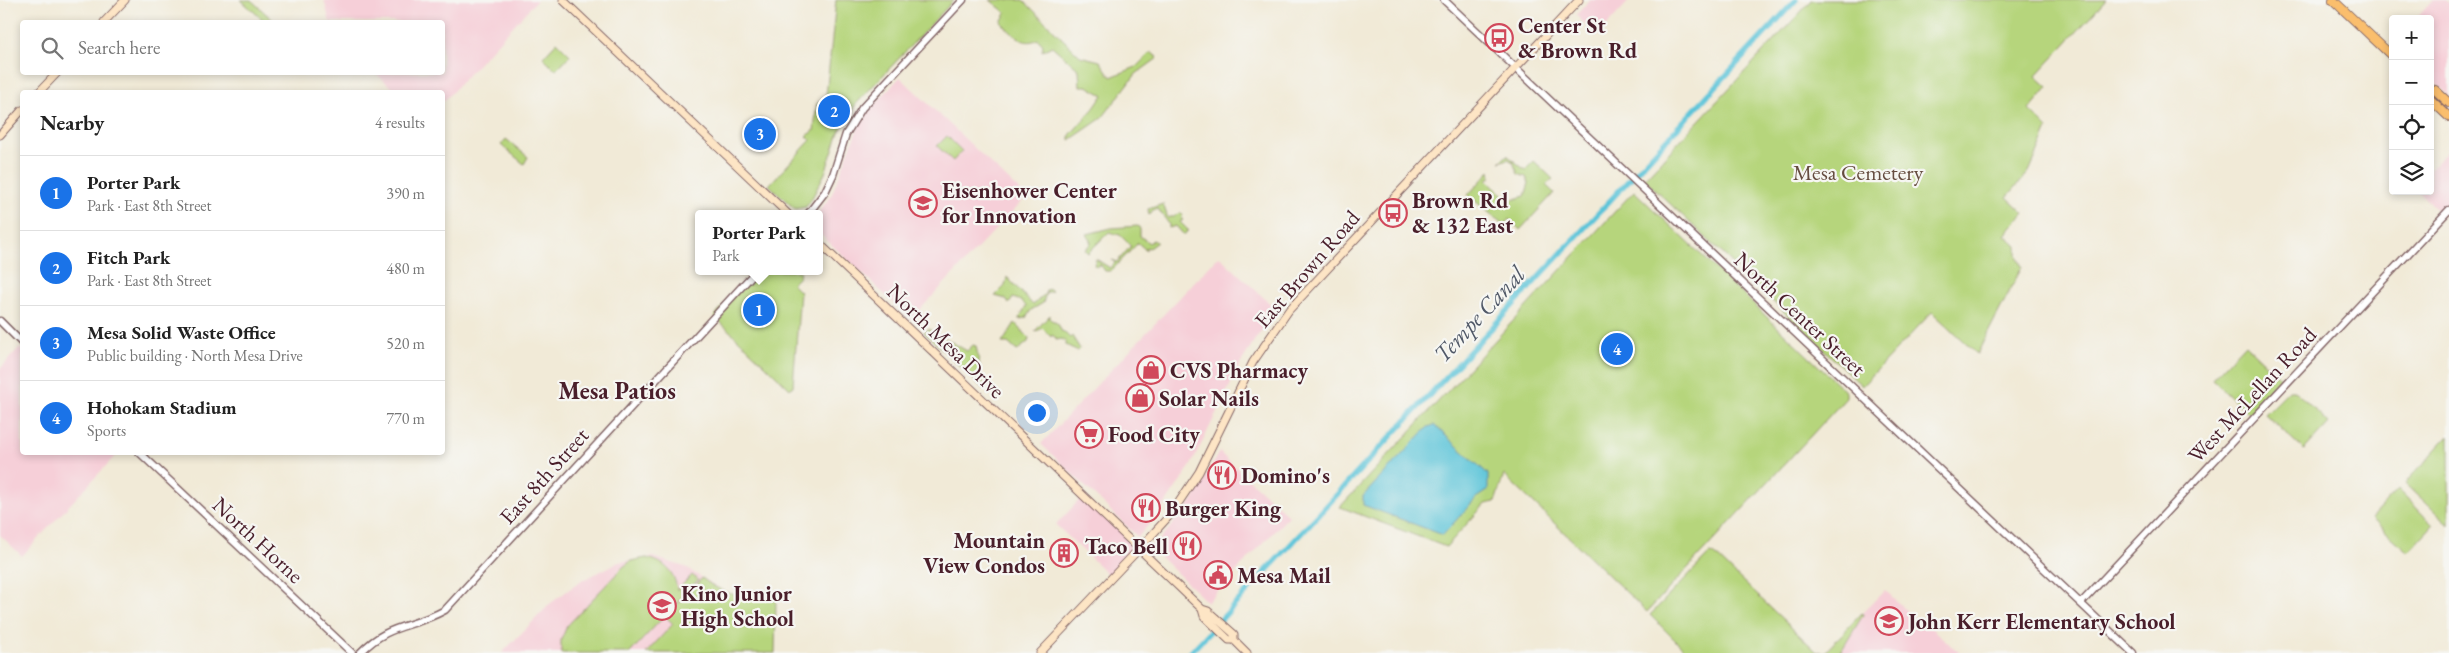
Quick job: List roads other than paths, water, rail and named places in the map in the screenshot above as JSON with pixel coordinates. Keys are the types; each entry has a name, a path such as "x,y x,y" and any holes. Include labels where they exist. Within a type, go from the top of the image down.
{"main road":[{"path":"106,20 125,0"},
{"path":"563,0 784,210"},
{"name":"East Brown Road","path":"1040,653 1140,550 1171,514 1198,472 1239,387 1275,327 1308,289 1579,0"},
{"path":"2333,0 2389,52"},
{"path":"41,90 55,75"},
{"path":"2434,90 2449,103"},
{"path":"2434,103 2449,117"},
{"path":"0,135 20,112"},
{"name":"North Mesa Drive","path":"823,247 1202,609 1208,611 1221,628 1234,634 1234,640 1248,653"}],"street":[{"path":"811,210 833,176 846,134 862,108 963,0"},
{"name":"North Center Street","path":"1444,0 2134,653"},
{"name":"West McLellan Road","path":"2081,603 2449,210"},
{"name":"East 8th Street","path":"360,653 387,631 424,621 445,610 752,275"},
{"path":"0,321 20,341"},
{"name":"North Horne","path":"142,455 352,653"}],"water":[{"path":"1434,425 1488,474 1488,490 1476,498 1443,535 1363,505 1363,496 1428,427"}],"waterway":[{"name":"Tempe Canal","path":"1190,653 1796,0"}],"place":[{"name":"Center St & Brown Rd","path":"1499,38"},
{"name":"Fitch Park","path":"834,111"},
{"name":"Mesa Solid Waste Office","path":"760,134"},
{"name":"Eisenhower Center for Innovation","path":"923,203"},
{"name":"Brown Rd & 132 East","path":"1393,213"},
{"name":"Porter Park","path":"759,310"},
{"name":"Hohokam Stadium","path":"1617,349"},
{"name":"CVS Pharmacy","path":"1151,370"},
{"name":"Solar Nails","path":"1140,398"},
{"name":"Food City","path":"1089,434"},
{"name":"Domino's","path":"1222,475"},
{"name":"Burger King","path":"1146,508"},
{"name":"Taco Bell","path":"1187,546"},
{"name":"Mountain View Condos","path":"1064,553"},
{"name":"Mesa Mail","path":"1218,575"},
{"name":"Kino Junior High School","path":"662,606"},
{"name":"John Kerr Elementary School","path":"1889,621"}],"district":[{"name":"Mesa Patios","path":"617,390"}],"park label":[{"name":"Mesa Cemetery","path":"1858,172"}]}
